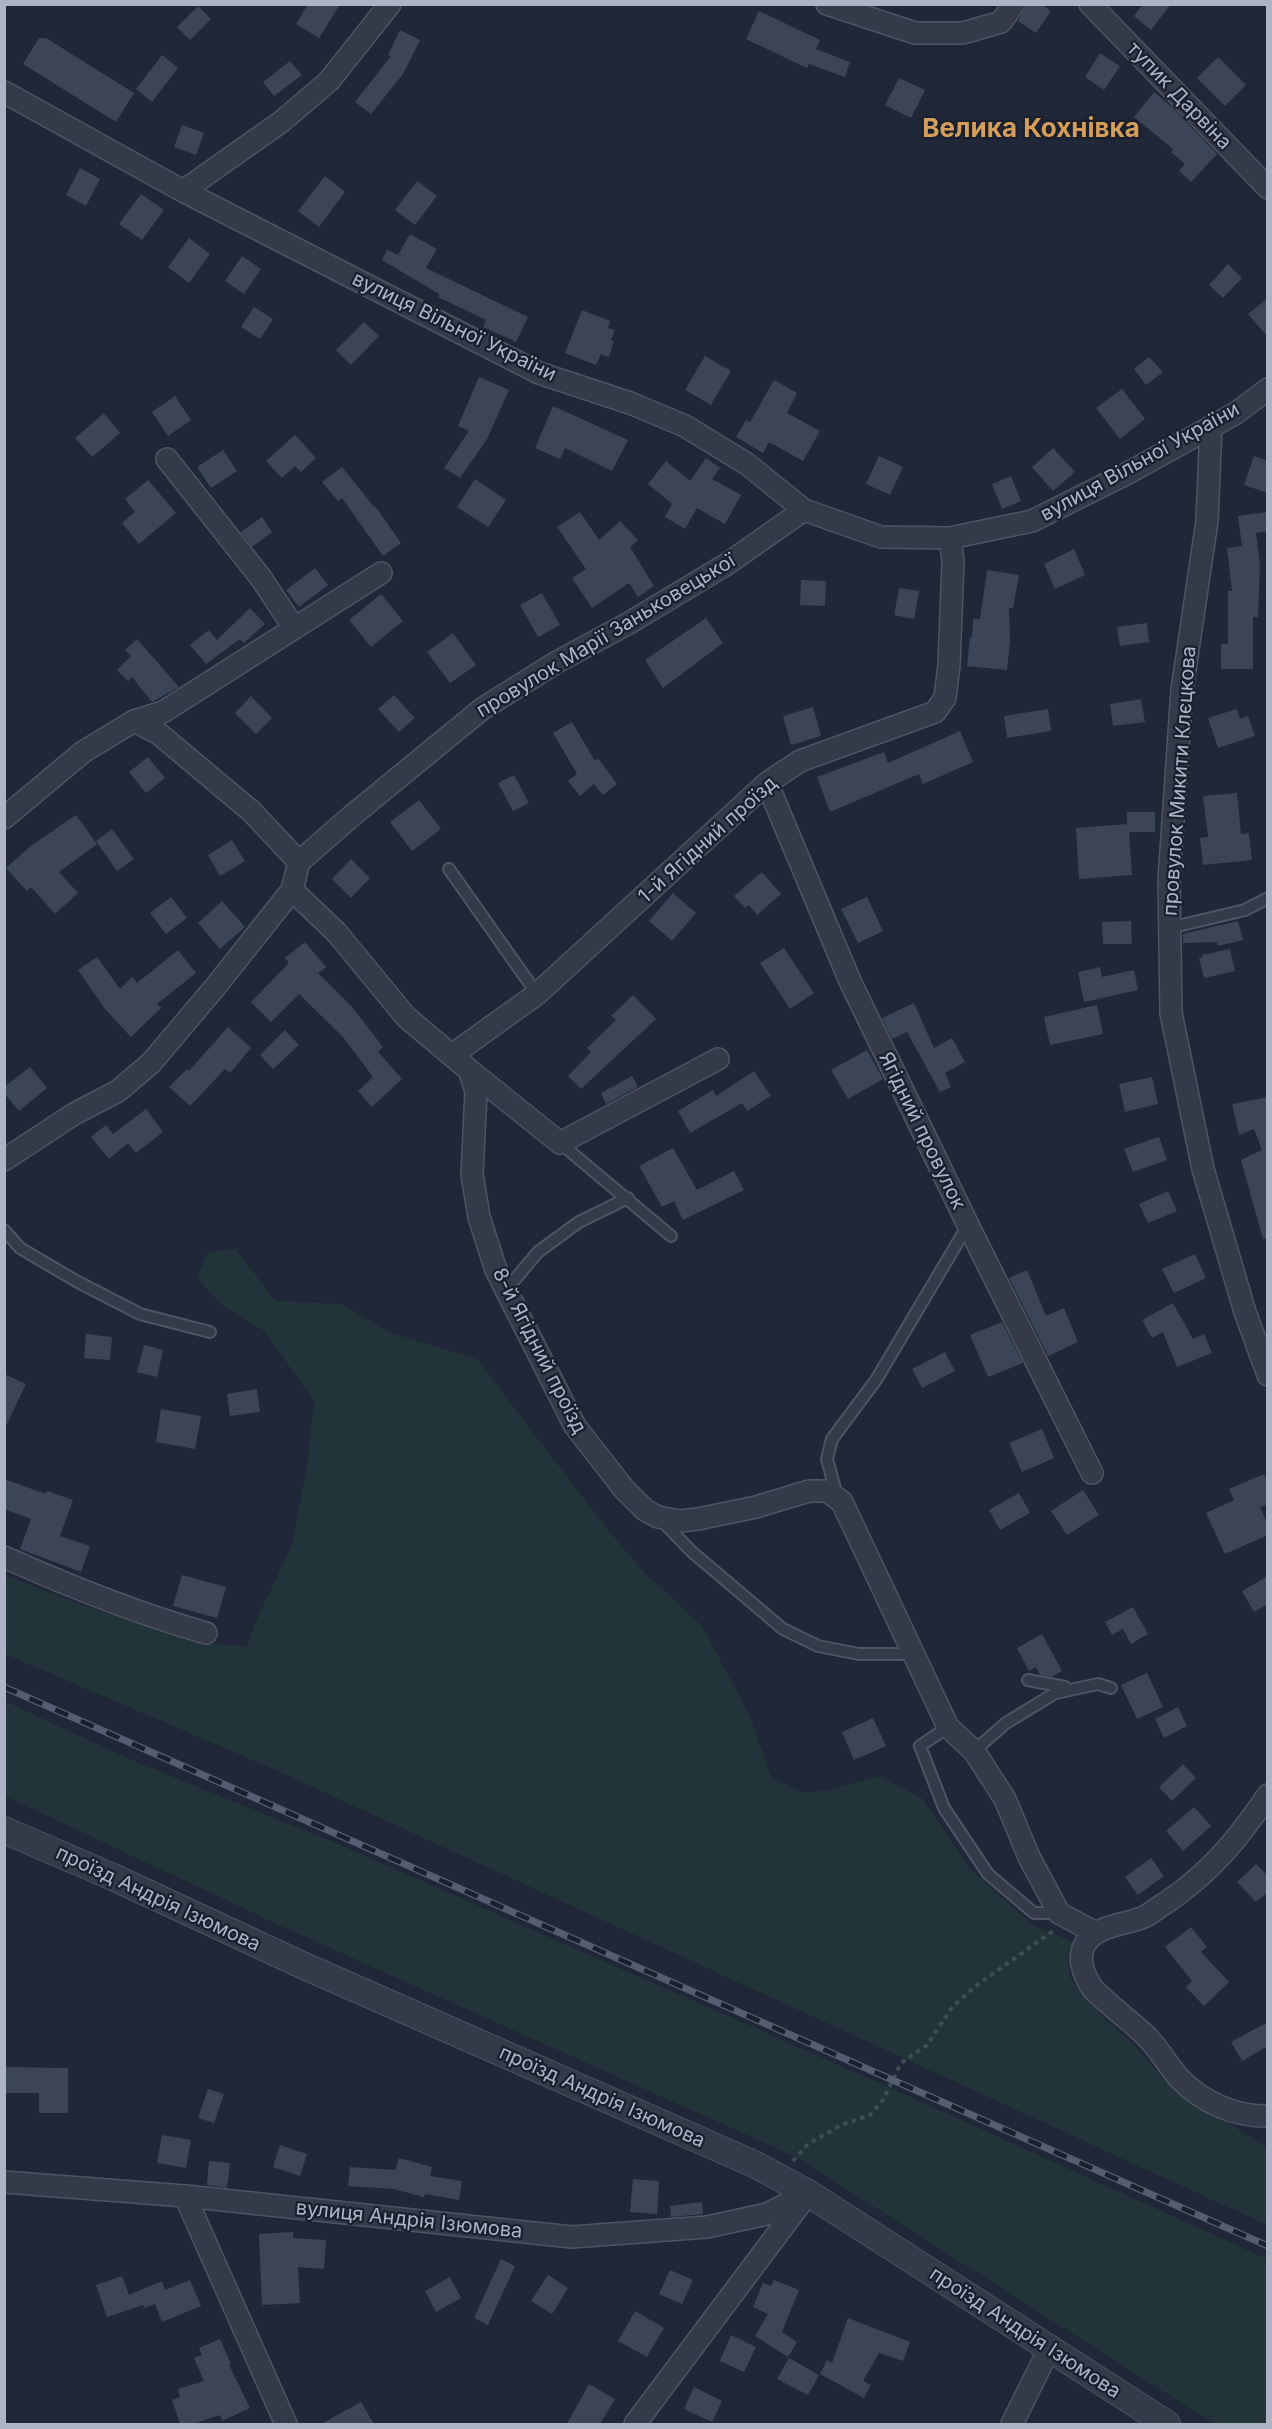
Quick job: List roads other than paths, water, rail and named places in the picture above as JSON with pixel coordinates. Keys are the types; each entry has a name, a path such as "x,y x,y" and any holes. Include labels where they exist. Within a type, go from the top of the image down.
{"street":[{"path":"183,190 281,122 329,81 390,4"},
{"path":"827,4 915,33 963,33 1000,22 1014,4"},
{"name":"тупик Дарвіна","path":"1090,4 1268,188"},
{"name":"вулиця Вільної України","path":"4,92 183,190 539,372 630,403 685,426 747,464 804,510 881,537 951,538 1032,521 1128,473 1211,427 1236,413 1268,389"},
{"name":"провулок Микити Клєцкова","path":"1211,427 1207,521 1182,690 1168,880 1170,1013 1203,1169 1245,1312 1268,1375"},
{"path":"167,459 261,578 294,628"},
{"name":"провулок Марії Заньковецької","path":"299,862 482,709 557,662 727,564 804,510"},
{"name":"1-й Ягідний проїзд","path":"452,1055 537,994 767,783 800,761 935,712 945,698 949,665 953,561 951,538"},
{"path":"4,818 82,752 134,721 164,712 381,573"},
{"path":"4,1160 74,1114 118,1091 151,1063 292,890 299,862 251,811 158,733 134,721"},
{"name":"Ягідний провулок","path":"767,783 850,981 968,1225 1092,1473"},
{"path":"292,890 337,933 406,1017 560,1143 718,1059"},
{"name":"8-й Ягідний проїзд","path":"469,1070 476,1091 472,1174 478,1217 496,1270 575,1426 624,1489 645,1510 658,1517 680,1521 698,1520 756,1507 809,1491 827,1491 837,1496"},
{"path":"837,1496 842,1502 948,1727 974,1751 1005,1799 1029,1857 1065,1916 1096,1933"},
{"path":"4,1557 78,1590 152,1617 206,1633"},
{"path":"1268,1796 1217,1863 1187,1888 1145,1917 1096,1933 1088,1939 1082,1954 1085,1978 1093,1989 1159,2049 1180,2080 1212,2102 1244,2115 1268,2116"},
{"name":"проїзд Андрія Ізюмова","path":"4,1830 113,1877 302,1965 754,2164 808,2193 1167,2424"},
{"name":"вулиця Андрія Ізюмова","path":"4,2182 185,2196 572,2237 707,2227 767,2214 808,2193"},
{"path":"635,2424 808,2193"},
{"path":"185,2196 286,2424"},
{"path":"1012,2424 1049,2349"}],"lane":[{"path":"448,869 537,994"},
{"path":"1169,928 1245,910 1268,898"},
{"path":"560,1143 671,1236"},
{"path":"506,1290 538,1252 579,1222 628,1198"},
{"path":"837,1496 826,1459 832,1439 876,1380 968,1225"},
{"path":"4,1230 20,1248 76,1281 140,1314 210,1332"},
{"path":"658,1517 692,1552 783,1629 818,1646 859,1654 914,1654"},
{"path":"1028,1680 1065,1688"},
{"path":"1065,1688 1056,1693 1098,1684 1111,1688"},
{"path":"974,1751 1006,1723 1065,1688"},
{"path":"948,1727 920,1746 944,1808 988,1874 1034,1913 1065,1916"}],"railway":[{"path":"4,1687 1268,2246"}],"district":[{"name":"Велика Кохнівка","path":"1031,129"}]}
